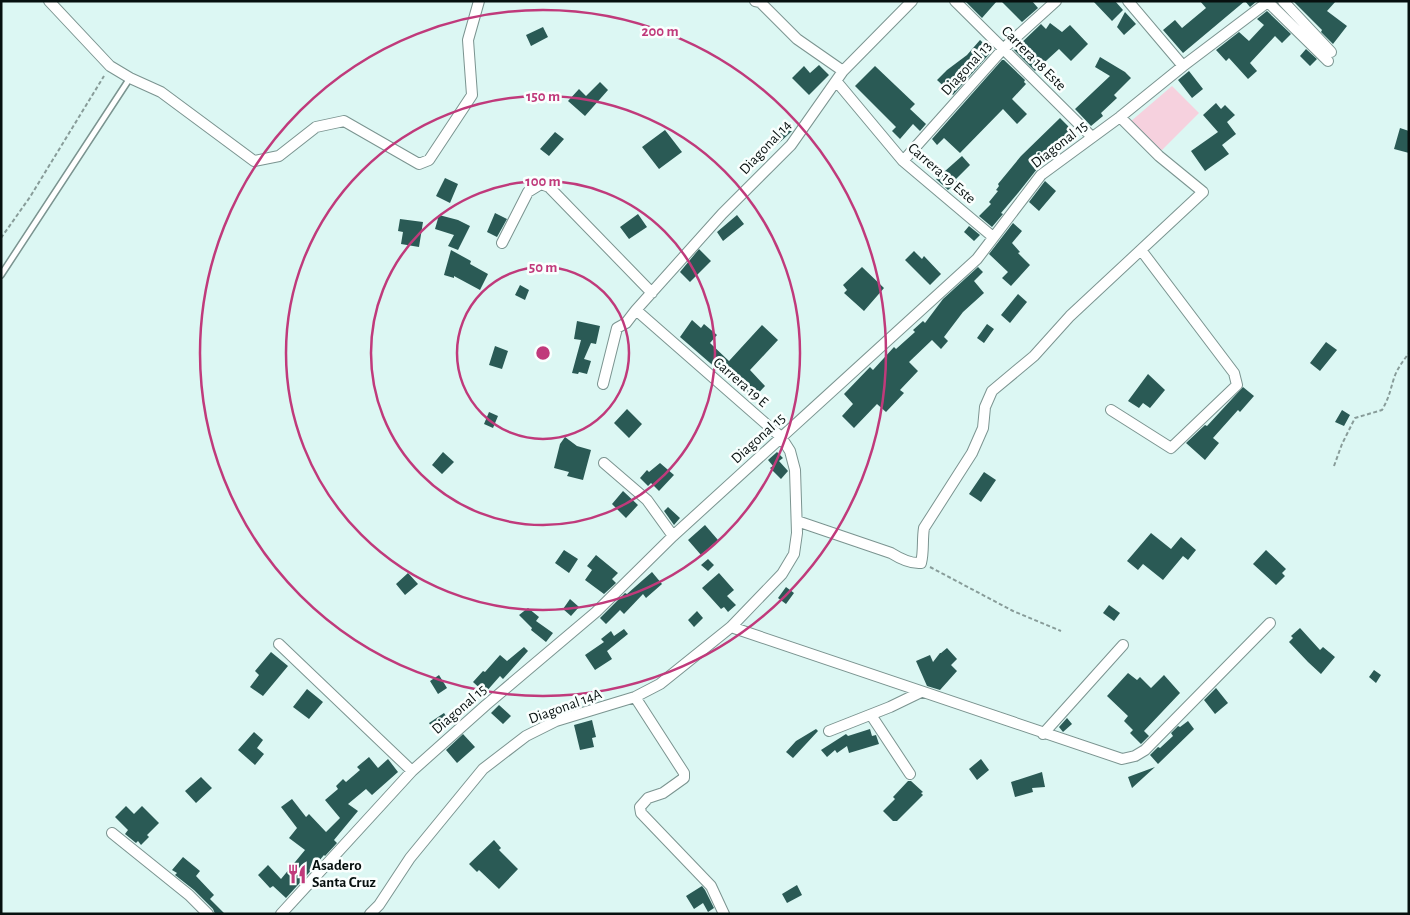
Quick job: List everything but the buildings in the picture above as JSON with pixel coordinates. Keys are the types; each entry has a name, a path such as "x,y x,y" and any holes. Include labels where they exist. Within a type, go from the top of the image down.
{"street":[{"path":"49,1 110,66 130,78 161,92 254,160 279,156 316,127 344,121 419,164 429,160 472,95 468,40 479,1"},
{"path":"755,1 760,2 797,39 844,71"},
{"name":"Diagonal 14","path":"602,384 618,328 626,323 722,214 791,145 844,71 912,1"},
{"name":"Carrera 18 Este","path":"955,1 1092,137"},
{"name":"Diagonal 13","path":"903,161 1003,49 1056,1"},
{"path":"1128,1 1183,66"},
{"path":"1269,2 1330,56 1283,1"},
{"name":"Diagonal 15","path":"281,914 412,771 596,612 673,536 977,259 1041,174 1120,117 1183,66 1269,2"},
{"name":"Carrera 19 Este","path":"837,82 903,161 993,237"},
{"path":"797,522 891,553 900,558 921,563 924,554 922,539 924,528 972,453 983,428 985,407 992,391 1034,356 1070,316 1203,192 1159,156 1120,117"},
{"path":"502,243 528,192 541,184 549,187 652,293"},
{"path":"1111,410 1171,448 1236,385 1234,373 1141,250"},
{"name":"Carrera 19 E","path":"636,310 781,438 790,451 795,470 797,533 794,554"},
{"path":"604,463 647,500 673,536"},
{"name":"Diagonal 14A","path":"370,914 379,905 410,858 483,769 526,736 556,721 636,697 660,684 731,627 782,574 794,554"},
{"path":"731,627 1122,760 1135,756 1144,750 1270,623"},
{"path":"279,644 412,771"},
{"path":"1044,734 1123,645"},
{"path":"829,731 871,715 921,692"},
{"path":"636,697 684,773 684,778 662,792 648,798 640,807 641,813 711,886 724,914"},
{"path":"871,715 910,774"},
{"path":"112,833 189,895 208,914"}],"lane":[{"path":"1,275 130,78"}],"path":[{"path":"1,238 30,197 110,66"},
{"path":"1334,466 1354,418 1382,410 1390,397 1394,378 1409,353"},
{"path":"921,563 1013,611 1061,631"}],"shaded area":[{"path":"1172,86 1199,113 1161,151 1130,122"}],"place":[{"name":"Asadero Santa Cruz","path":"297,874"}]}
